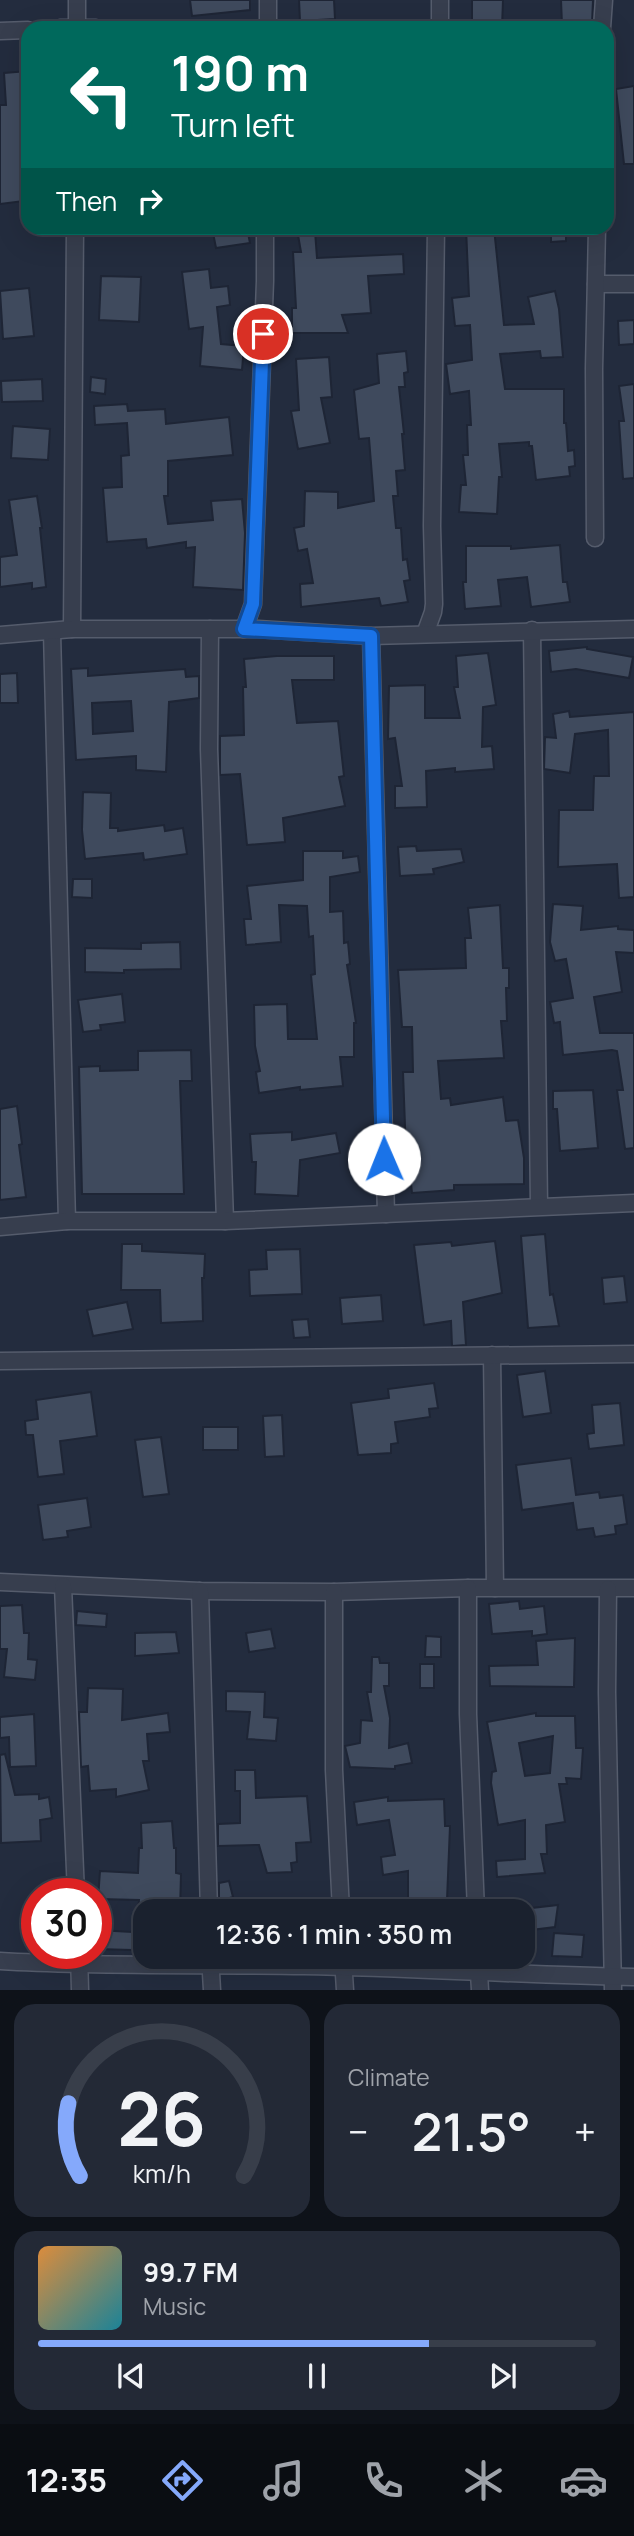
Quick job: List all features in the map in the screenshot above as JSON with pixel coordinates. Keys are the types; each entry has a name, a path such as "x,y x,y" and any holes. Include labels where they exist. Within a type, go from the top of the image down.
{"street":[{"path":"77,0 77,21"},
{"path":"268,0 268,21"},
{"path":"440,0 440,21"},
{"path":"602,21 604,0"},
{"path":"0,32 21,30"},
{"path":"72,629 75,235"},
{"path":"244,629 253,604 265,235"},
{"path":"425,634 434,604 432,526 436,235"},
{"path":"595,538 597,235"},
{"path":"596,284 634,284"},
{"path":"0,635 72,629 244,629 371,636 634,629"},
{"path":"210,629 209,763 225,1221"},
{"path":"532,631 539,1206"},
{"path":"52,632 67,1221"},
{"path":"371,636 386,1214"},
{"path":"0,1227 67,1221 225,1221 634,1203"},
{"path":"0,1361 634,1354"},
{"path":"492,1355 495,1588"},
{"path":"0,1582 200,1591 634,1588"},
{"path":"63,1586 75,1878"},
{"path":"468,1588 468,1714 476,1899"},
{"path":"608,1589 612,1983"},
{"path":"200,1591 209,1899"},
{"path":"334,1592 334,1770 340,1899"},
{"path":"0,1961 21,1960"},
{"path":"112,1960 133,1960"},
{"path":"79,1969 80,1990"},
{"path":"211,1969 212,1990"},
{"path":"344,1969 345,1990"},
{"path":"479,1969 480,1990"},
{"path":"509,1969 612,1983 634,1977"}],"building":[{"path":"190,0 250,0 250,10 192,16"},
{"path":"299,0 334,0 335,19 300,21"},
{"path":"472,0 503,0 502,21 472,21"},
{"path":"561,0 593,0 592,21 562,21"},
{"path":"21,72 21,201 0,204 0,105 6,105 4,73"},
{"path":"634,86 634,164 624,164 616,89"},
{"path":"213,235 248,235 250,243 216,248"},
{"path":"298,235 315,235 317,258 403,254 404,274 368,276 371,313 342,315 348,333 292,333 292,308 296,308 293,252 301,252"},
{"path":"466,235 495,235 504,325 534,324 528,297 555,291 559,309 563,357 541,358 540,351 500,354 505,389 564,389 564,423 568,451 574,450 575,466 569,467 570,476 536,480 532,446 529,446 529,442 499,444 502,477 499,477 497,514 459,512 461,485 466,485 463,455 468,455 467,425 471,425 469,391 450,394 446,364 472,360 470,325 455,326 452,298 469,296"},
{"path":"551,235 566,235 566,241 551,242"},
{"path":"209,269 211,288 228,286 230,305 217,307 221,344 244,346 242,370 200,366 203,327 189,329 182,272"},
{"path":"101,276 141,277 139,322 99,320"},
{"path":"29,288 34,336 3,339 0,291"},
{"path":"634,320 634,344 619,345 618,321"},
{"path":"406,351 408,372 404,373 405,387 399,387 405,470 396,471 398,496 393,496 396,528 401,528 403,560 407,559 410,580 404,581 408,602 381,606 379,598 301,607 300,584 313,583 307,549 298,551 294,528 304,526 305,491 338,492 338,508 374,501 369,438 359,439 354,390 379,383 377,354"},
{"path":"329,357 332,397 321,398 330,443 298,449 291,411 299,410 296,359"},
{"path":"91,377 106,379 105,394 90,392"},
{"path":"42,379 43,401 2,402 1,381"},
{"path":"634,384 634,478 623,479 619,421 624,421 619,386"},
{"path":"127,404 128,411 165,409 166,424 229,417 233,455 168,461 168,496 164,496 168,524 213,520 211,501 242,499 245,533 243,590 193,587 195,547 186,548 186,542 147,548 146,539 107,542 103,488 122,487 121,456 129,455 127,423 95,425 94,406"},
{"path":"13,426 50,429 48,460 11,458"},
{"path":"37,496 46,587 32,589 32,583 0,587 0,557 17,555 9,500"},
{"path":"560,545 563,582 567,582 570,602 531,607 527,577 498,580 501,606 465,609 463,582 466,582 466,546 511,546 511,549"},
{"path":"587,647 633,657 629,678 576,669 551,672 549,651"},
{"path":"488,653 496,705 483,707 482,747 492,746 494,769 455,772 455,768 426,771 427,807 395,808 395,786 402,786 395,738 388,739 389,686 425,685 425,718 460,718 454,687 458,687 456,656"},
{"path":"334,656 334,680 292,680 297,723 338,721 344,776 339,777 345,806 283,818 285,842 247,845 240,774 220,775 220,736 244,735 244,659"},
{"path":"88,668 88,676 185,669 186,677 199,676 199,698 169,702 166,772 136,770 136,756 76,760 71,669","holes":["131,701 133,731 93,734 92,703"]},
{"path":"17,673 18,703 0,703 0,674"},
{"path":"569,711 570,717 634,712 634,897 619,898 617,864 558,867 559,810 593,810 594,776 609,776 608,730 575,734 570,773 544,769 545,737 556,738 553,714"},
{"path":"83,792 111,793 110,828 118,828 118,831 164,825 165,831 183,828 187,854 144,860 143,853 85,859 82,830"},
{"path":"416,846 417,851 461,849 464,862 433,869 434,874 400,876 398,847"},
{"path":"303,851 343,851 343,858 358,856 360,872 330,877 330,912 343,911 344,943 348,942 350,964 347,965 356,1023 354,1057 340,1057 343,1086 300,1090 300,1087 259,1093 256,1072 260,1071 255,1046 254,1005 287,1004 288,1039 317,1039 311,975 315,974 313,936 309,937 307,906 279,905 281,942 246,945 244,919 251,919 247,886 303,880"},
{"path":"73,879 92,879 92,898 72,897"},
{"path":"553,904 583,906 581,930 618,926 618,929 634,930 634,953 616,952 622,992 594,997 600,1033 634,1033 634,1148 625,1149 617,1090 623,1090 617,1051 563,1055 560,1022 554,1023 550,1002 573,998 566,959 555,961 550,942"},
{"path":"500,905 503,968 509,968 509,988 506,988 507,1021 501,1021 504,1058 438,1061 441,1099 450,1098 451,1105 503,1097 506,1121 518,1120 524,1158 524,1184 454,1185 454,1190 412,1193 406,1153 403,1072 413,1072 412,1027 402,1027 398,970 466,968 465,938 471,938 468,908"},
{"path":"180,942 181,969 124,970 124,973 85,972 85,948 141,949 141,943"},
{"path":"122,994 125,1022 100,1025 101,1030 83,1032 78,1000"},
{"path":"191,1050 192,1081 180,1081 184,1194 82,1194 79,1067 100,1066 100,1071 138,1070 138,1051"},
{"path":"593,1090 598,1148 560,1151 553,1091"},
{"path":"17,1106 26,1197 0,1200 0,1109"},
{"path":"292,1132 292,1140 336,1133 340,1153 300,1160 298,1196 255,1194 256,1162 252,1162 250,1134"},
{"path":"545,1234 550,1295 553,1294 559,1326 528,1328 521,1236"},
{"path":"495,1241 502,1293 463,1302 466,1345 452,1346 451,1321 424,1325 414,1245 451,1242 452,1246"},
{"path":"122,1244 142,1244 142,1251 205,1254 202,1278 203,1321 161,1323 160,1290 121,1290"},
{"path":"300,1249 302,1294 250,1296 249,1270 267,1269 266,1250"},
{"path":"624,1276 627,1302 604,1304 602,1278"},
{"path":"381,1295 383,1321 342,1324 340,1298"},
{"path":"127,1302 133,1329 93,1336 87,1310"},
{"path":"308,1319 310,1337 294,1338 292,1320"},
{"path":"545,1371 551,1413 523,1417 517,1375"},
{"path":"434,1383 438,1408 429,1409 430,1417 395,1422 398,1443 391,1444 391,1453 358,1455 351,1403 389,1398 388,1389"},
{"path":"91,1392 97,1436 60,1441 64,1474 38,1477 33,1435 26,1435 25,1421 38,1419 36,1400"},
{"path":"620,1403 624,1445 589,1449 587,1434 594,1433 592,1405"},
{"path":"282,1415 284,1456 265,1457 263,1416"},
{"path":"203,1427 238,1427 238,1450 203,1450"},
{"path":"161,1437 169,1494 143,1497 135,1440"},
{"path":"571,1458 576,1495 599,1492 600,1498 623,1495 627,1524 615,1526 616,1534 595,1537 593,1528 577,1530 573,1503 522,1510 516,1465"},
{"path":"87,1498 91,1527 67,1531 68,1537 43,1540 38,1505"},
{"path":"519,1601 520,1609 544,1606 547,1634 532,1636 532,1631 492,1634 489,1604"},
{"path":"22,1605 24,1633 29,1633 28,1659 37,1660 35,1680 4,1677 7,1649 0,1649 0,1606"},
{"path":"77,1611 107,1614 106,1627 76,1625"},
{"path":"271,1629 275,1648 249,1652 246,1633"},
{"path":"176,1632 179,1653 135,1656 135,1633"},
{"path":"426,1636 441,1637 441,1657 425,1657"},
{"path":"575,1638 574,1687 490,1686 489,1666 538,1665 536,1641"},
{"path":"372,1657 379,1657 380,1663 389,1663 389,1686 384,1686 390,1718 389,1748 408,1743 412,1763 395,1766 395,1769 350,1767 345,1746 360,1743 361,1720 372,1721 367,1692 371,1692"},
{"path":"420,1664 434,1664 434,1688 420,1688"},
{"path":"88,1688 123,1689 122,1720 168,1713 170,1732 147,1734 149,1761 143,1761 149,1790 116,1797 116,1789 90,1791 88,1766 81,1767 79,1712 87,1712"},
{"path":"226,1691 265,1692 264,1717 278,1718 276,1741 247,1739 250,1712 226,1711"},
{"path":"536,1713 536,1716 575,1716 576,1748 583,1748 581,1779 566,1778 567,1784 559,1784 565,1822 546,1825 547,1854 541,1854 545,1873 497,1877 496,1861 525,1859 525,1820 498,1825 491,1783 492,1772 496,1771 487,1722","holes":["553,1736 550,1773 525,1776 519,1743"]},
{"path":"34,1714 36,1766 10,1767 9,1737 0,1738 0,1717"},
{"path":"5,1754 15,1795 39,1794 39,1799 49,1797 52,1818 40,1820 41,1841 1,1843 0,1755"},
{"path":"235,1770 255,1770 256,1798 307,1796 311,1842 296,1843 297,1862 291,1863 292,1872 267,1873 259,1845 218,1846 218,1824 240,1823 240,1791 235,1791"},
{"path":"388,1797 388,1801 444,1799 445,1826 450,1826 447,1899 408,1899 408,1871 383,1875 381,1857 395,1855 389,1820 357,1825 354,1802"},
{"path":"172,1821 176,1873 181,1874 180,1899 112,1899 112,1878 100,1878 100,1871 138,1873 139,1848 142,1848 141,1823"},
{"path":"229,1881 233,1897 219,1899 219,1883"},
{"path":"558,1905 555,1927 535,1930 535,1908"},
{"path":"112,1931 133,1932 132,1950 112,1949"},
{"path":"554,1933 584,1935 582,1957 552,1956"}],"route":[{"path":"263,334 253,604 244,629 371,636 384,1159"}]}
